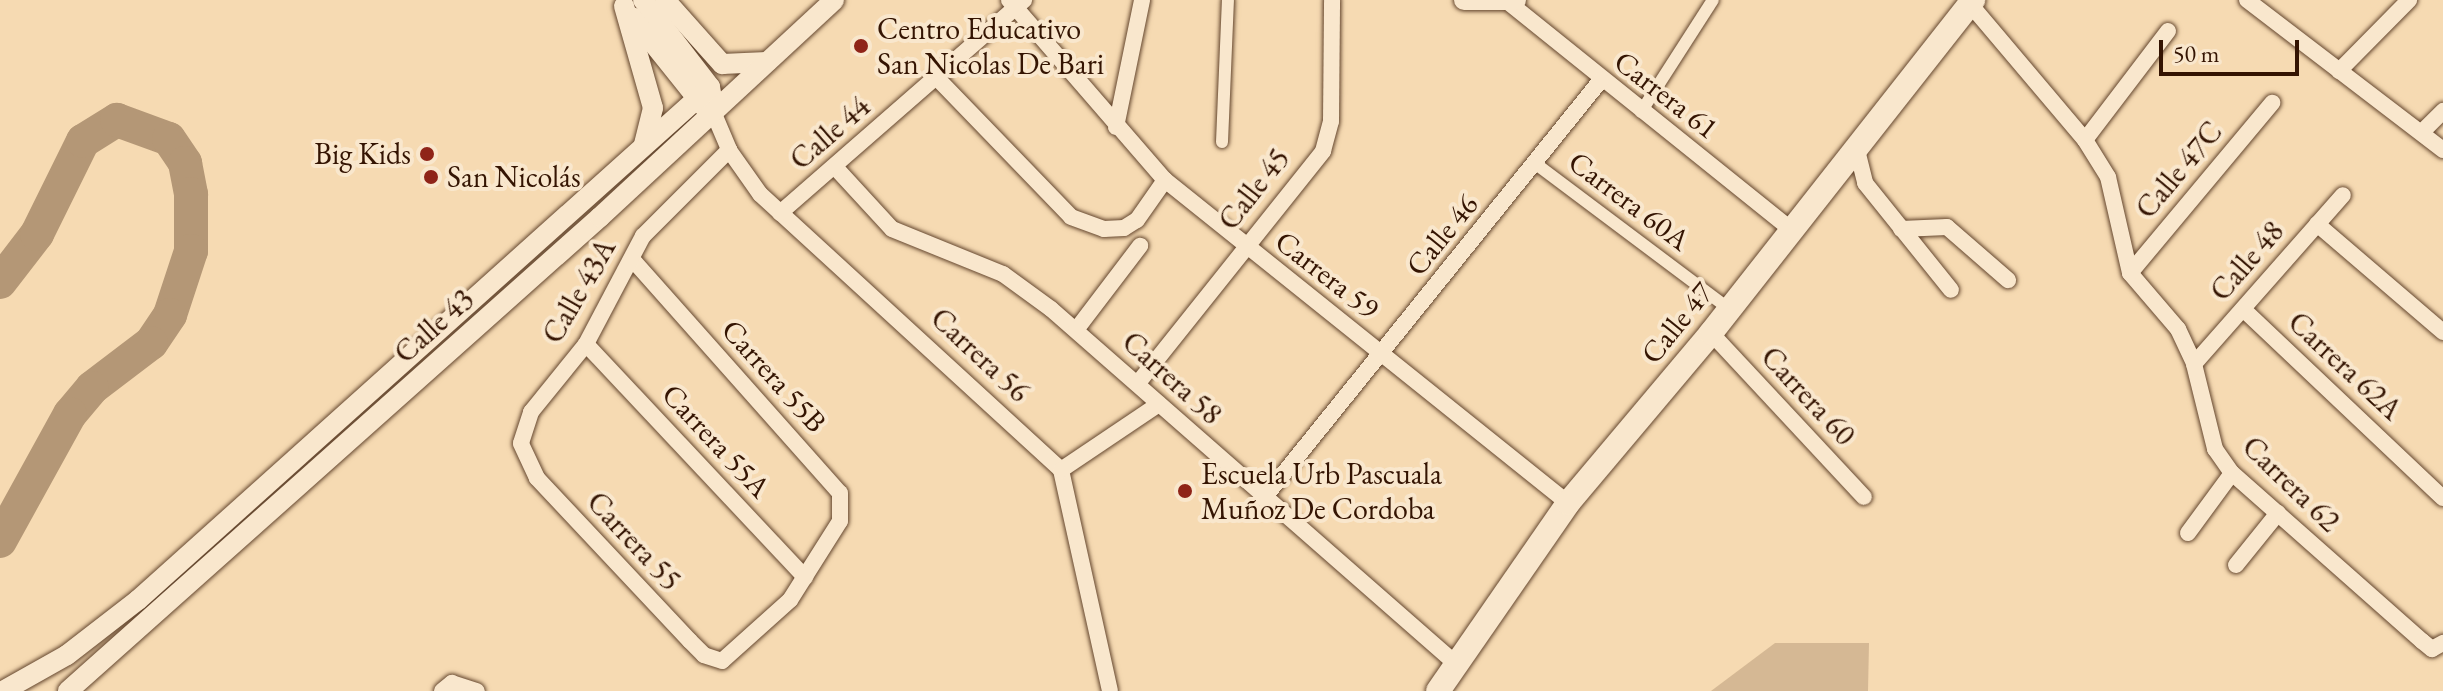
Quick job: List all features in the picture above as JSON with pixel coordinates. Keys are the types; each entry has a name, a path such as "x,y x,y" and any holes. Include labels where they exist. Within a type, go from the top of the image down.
{"main road":[{"name":"Calle 47","path":"1438,691 1454,662 1568,503 1711,333 1970,1"}],"street":[{"path":"665,0 722,64 768,61"},
{"name":"Calle 43","path":"68,691 714,114 834,0"},
{"path":"1116,127 1142,0"},
{"path":"1222,142 1228,0"},
{"name":"Calle 45","path":"1138,383 1323,151 1330,134 1332,0"},
{"path":"1464,0 1512,1"},
{"path":"1641,112 1713,0"},
{"path":"2339,71 2409,0"},
{"name":"Carrera 61","path":"1512,1 1601,80 1792,230"},
{"name":"Carrera 62","path":"1970,1 2085,140 2108,177 2130,273 2178,329 2194,364 2215,449 2232,473 2438,646"},
{"path":"629,2 702,93 714,114"},
{"path":"629,2 653,108 652,128 639,152"},
{"name":"Carrera 59","path":"1016,3 1116,127 1165,180 1246,248 1568,503"},
{"name":"Calle 44","path":"780,213 1016,3"},
{"path":"2258,3 2339,71 2443,150"},
{"path":"2085,140 2168,31"},
{"path":"936,77 1071,217 1104,229 1124,228 1137,220 1165,180"},
{"name":"Calle 46","path":"1263,499 1601,80"},
{"name":"Calle 43","path":"3,691 67,655 138,600 702,93"},
{"name":"Calle 47C","path":"2130,273 2272,103"},
{"path":"2422,132 2443,111"},
{"name":"Carrera 56","path":"714,114 729,150 780,213 1061,470"},
{"path":"1856,146 1865,183 1951,290"},
{"name":"Calle 43A","path":"537,478 521,443 524,426 586,344 658,216 729,150"},
{"name":"Carrera 60A","path":"1536,164 1729,309"},
{"name":"Carrera 58","path":"835,167 892,229 1003,274 1076,330 1263,499 1454,662"},
{"path":"1838,170 1865,183"},
{"name":"Calle 48","path":"2194,364 2343,195"},
{"path":"2317,224 2443,332"},
{"path":"1901,229 1947,227 2008,280"},
{"path":"1076,330 1140,246"},
{"name":"Carrera 55B","path":"632,259 840,493 840,521 805,577"},
{"name":"Carrera 62A","path":"2243,309 2443,498"},
{"name":"Carrera 60","path":"1711,333 1864,497"},
{"name":"Carrera 55A","path":"586,344 805,577"},
{"path":"1110,691 1061,470 1159,404"},
{"path":"2188,533 2232,473"},
{"name":"Carrera 55","path":"537,478 704,655 722,661 736,653 790,600 805,577"},
{"path":"2236,565 2278,513"},
{"path":"442,691 452,683 474,689"}],"shaded area":[{"path":"1775,643 1869,643 1868,691 1711,691"}],"waterway":[{"path":"0,282 37,234 83,141 117,120 169,139 185,163 191,194 191,251 170,315 151,343 92,388 70,414 0,541"}],"place":[{"name":"Centro Educativo San Nicolas De Bari","path":"861,46"},
{"name":"Big Kids","path":"427,154"},
{"name":"San Nicolás","path":"431,177"},
{"name":"Escuela Urb Pascuala Muñoz De Cordoba","path":"1185,491"}]}
